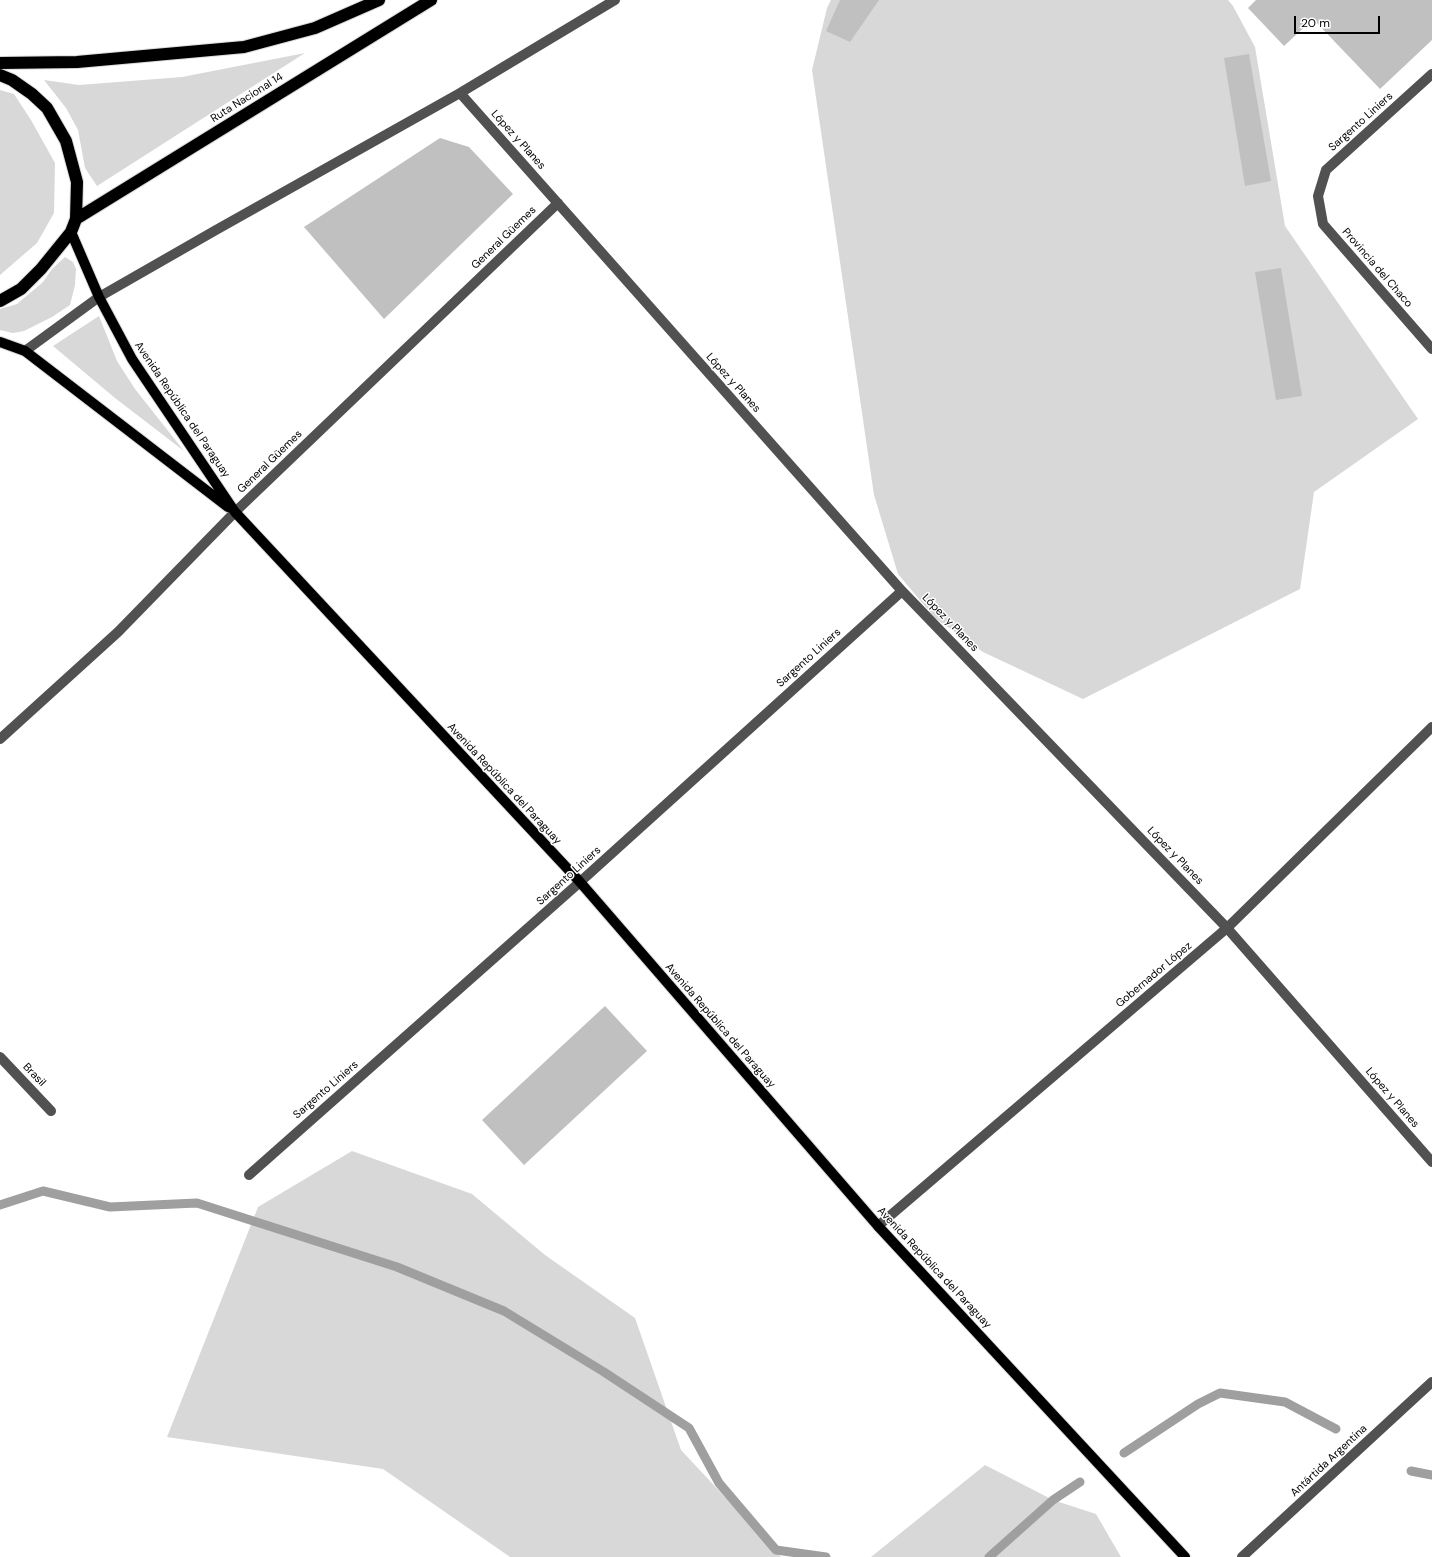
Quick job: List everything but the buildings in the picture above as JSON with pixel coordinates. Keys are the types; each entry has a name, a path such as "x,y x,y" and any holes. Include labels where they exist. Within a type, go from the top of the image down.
{"highway":[{"path":"0,63 77,62 244,47 315,28 379,0"},
{"name":"Ruta Nacional 14","path":"76,219 431,0"},
{"path":"0,75 12,80 32,94 47,108 66,141 77,182 76,219 71,232 41,269 21,288 0,301"}],"main road":[{"name":"Avenida República del Paraguay","path":"71,232 99,297 132,359 235,512 580,882 878,1226 1185,1557"},
{"name":"Avenida República del Paraguay","path":"0,342 26,351 235,512"}],"street":[{"path":"26,351 99,297 460,93 615,0"},
{"name":"Sargento Liniers","path":"1318,196 1326,170 1432,74"},
{"name":"López y Planes","path":"460,93 902,591 1227,928 1432,1162"},
{"name":"Provincia del Chaco","path":"1318,196 1323,224 1432,349"},
{"name":"General Güemes","path":"0,739 118,632 235,512 558,203"},
{"name":"Sargento Liniers","path":"249,1175 580,882 902,591"},
{"name":"Gobernador López","path":"878,1226 1227,928 1432,727"},
{"name":"Brasil","path":"0,1057 51,1111"},
{"name":"Antártida Argentina","path":"1242,1557 1432,1382"}],"shaded area":[{"path":"831,0 1228,0 1233,6 1255,47 1285,226 1418,419 1314,492 1300,589 1083,699 983,652 935,618 898,574 874,495 812,70 827,8"},
{"path":"305,53 97,186 85,168 78,130 66,108 44,80 79,85 182,77"},
{"path":"0,90 14,94 31,120 55,163 54,213 37,243 0,275"},
{"path":"65,257 73,262 76,269 75,285 70,305 52,317 24,331 13,333 0,330 0,309 17,304 43,282 52,269"},
{"path":"99,316 117,361 135,389 184,451 115,398 53,346"},
{"path":"352,1151 472,1194 545,1255 635,1318 681,1450 781,1557 510,1557 383,1469 167,1437 258,1207"},
{"path":"985,1465 1053,1500 1096,1514 1121,1557 871,1557"}],"waterway":[{"path":"0,1205 43,1191 110,1207 197,1203 397,1267 504,1311 604,1372 689,1428 719,1483 776,1550 826,1557"},
{"path":"1124,1453 1198,1404 1220,1393 1285,1402 1336,1429"},
{"path":"1411,1471 1432,1475"},
{"path":"989,1557 1053,1500 1080,1482"}]}
